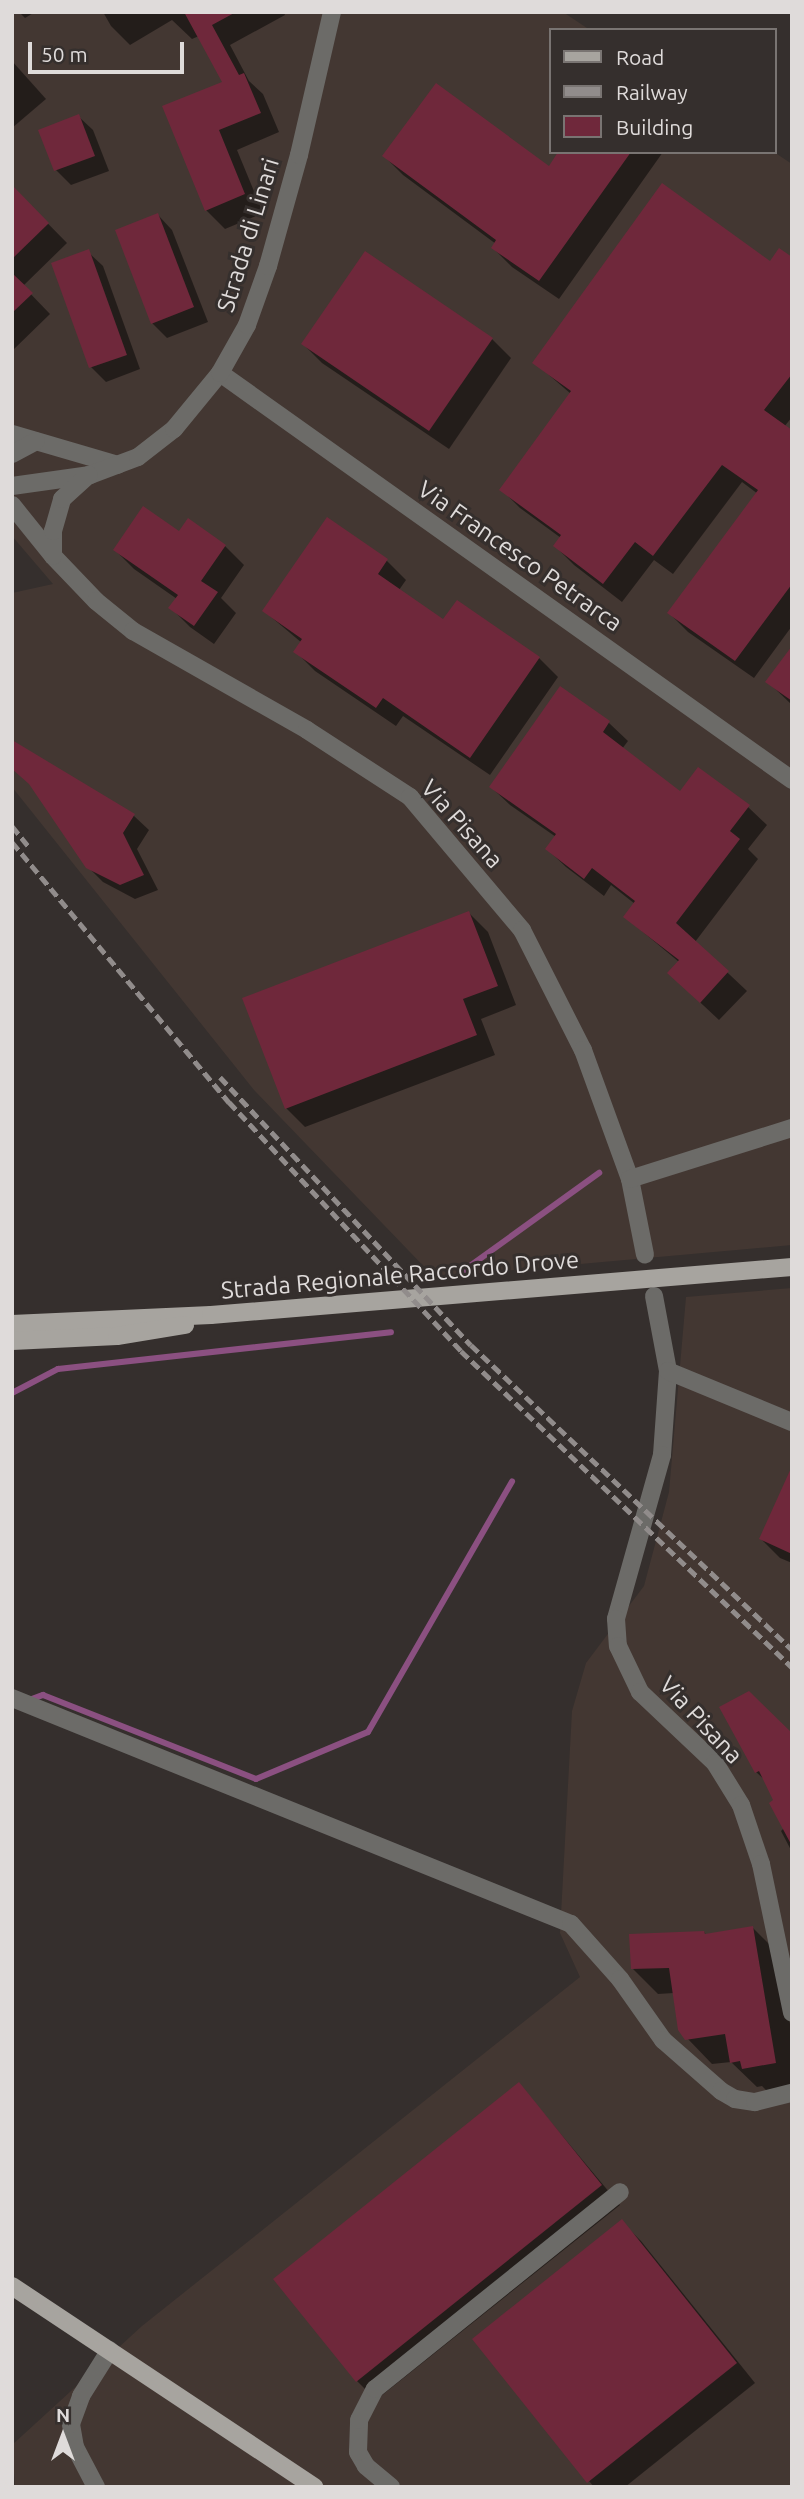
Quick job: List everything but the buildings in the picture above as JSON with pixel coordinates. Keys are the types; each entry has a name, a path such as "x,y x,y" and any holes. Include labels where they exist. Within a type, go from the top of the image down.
{"main road":[{"name":"Strada Regionale Raccordo Drove","path":"12,1324 211,1315 792,1267"},
{"path":"12,1341 157,1331 211,1315"},
{"path":"12,2286 314,2487"}],"street":[{"name":"Strada di Linari","path":"12,485 90,475 138,457 174,429 220,373 247,325 268,266 299,155 332,12"},
{"name":"Via Francesco Petrarca","path":"220,373 792,780"},
{"path":"12,435 118,465"},
{"path":"12,454 36,441"},
{"name":"Strada di Linari","path":"53,556 53,531 62,499 90,475"},
{"name":"Via Pisana","path":"12,505 53,556 96,601 132,631 307,730 410,797 522,930 583,1050 630,1179 645,1255"},
{"path":"630,1179 792,1128"},
{"name":"Via Pisana","path":"653,1296 668,1371 662,1455 615,1619 618,1646 640,1692 715,1763 741,1805 761,1864 792,2013"},
{"path":"668,1371 792,1422"},
{"path":"12,1698 571,1924 620,1979 663,2040 721,2091 735,2099 755,2102 792,2093"},
{"path":"391,2487 366,2466 358,2452 359,2420 371,2395 388,2377 620,2192"},
{"path":"96,2487 75,2447 71,2424 81,2396 110,2350"}],"shaded area":[{"path":"12,12 563,12 587,28 548,28 548,154 776,153 792,164 792,1245 434,1277 254,1090 12,787 12,593 53,584 12,536"},
{"path":"792,1288 792,2487 15,2487 12,2445 142,2326 580,1977 560,1933 572,1711 586,1663 644,1586 669,1492 686,1297"}],"waterway":[{"path":"463,1271 599,1173"},
{"path":"12,1393 58,1369 391,1332"},
{"path":"29,1700 43,1695 256,1779 368,1732 512,1482"}],"railway":[{"path":"12,826 30,848"},
{"path":"12,842 229,1102 461,1351 792,1667"},
{"path":"220,1077 471,1345 792,1650"}]}
